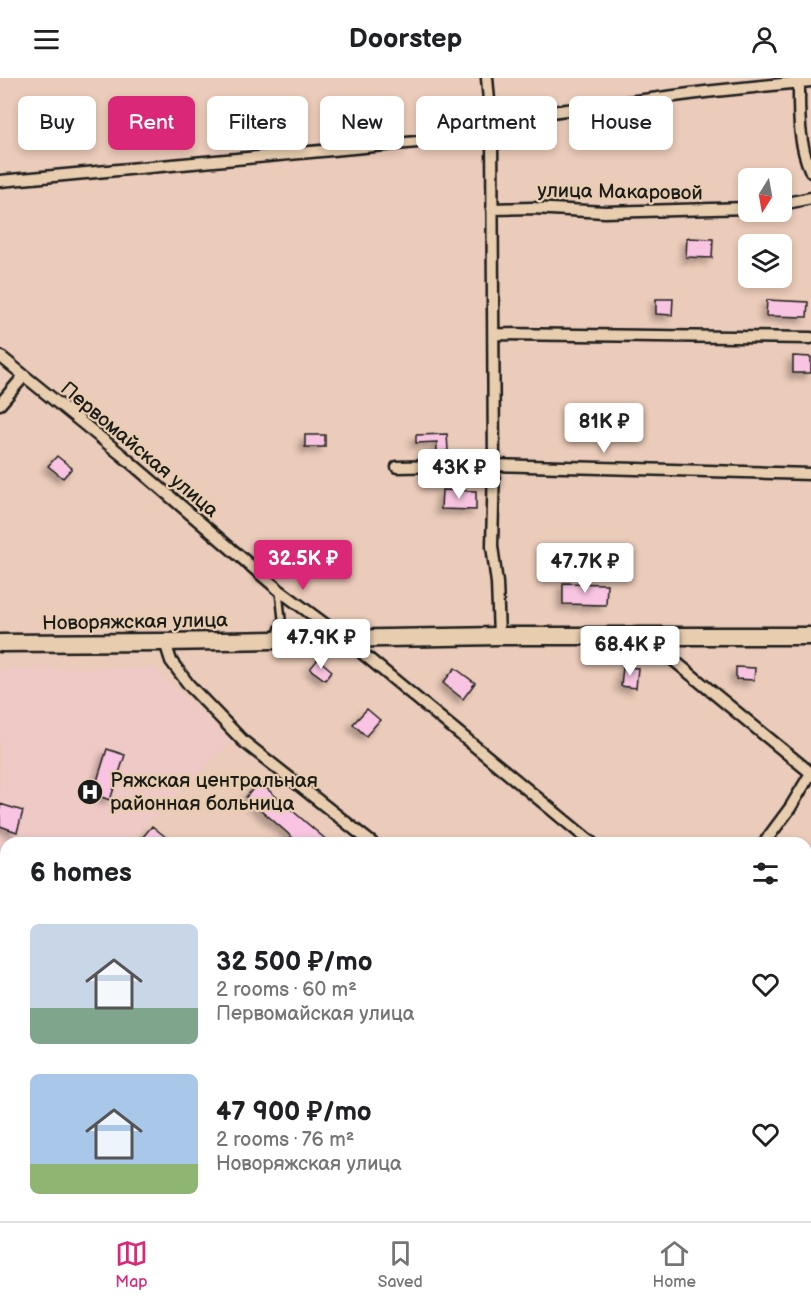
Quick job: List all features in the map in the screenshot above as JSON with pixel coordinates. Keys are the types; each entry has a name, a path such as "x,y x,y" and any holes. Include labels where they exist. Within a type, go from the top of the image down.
{"main road":[{"name":"Новоряжская улица","path":"0,643 499,636 811,636"}],"street":[{"path":"487,78 488,96"},
{"path":"798,81 800,132 806,162 811,172"},
{"path":"557,111 811,81"},
{"path":"0,181 416,142"},
{"path":"492,150 494,334 492,546 497,583 499,636"},
{"path":"792,202 811,198"},
{"name":"улица Макаровой","path":"492,209 532,208 605,212 738,207"},
{"path":"494,334 811,338"},
{"name":"Первомайская улица","path":"0,356 123,456 279,590 345,639 585,837"},
{"path":"0,404 24,376"},
{"path":"397,467 494,465 811,474"},
{"path":"644,636 811,773 790,808 768,837"},
{"path":"165,642 171,661 189,686 243,741 364,837"}],"lane":[{"path":"274,640 282,619 279,590"}],"shaded area":[{"name":"Ряжская центральная районная больница","path":"0,668 154,668 232,741 135,837 0,837"}],"building":[{"path":"687,238 713,239 712,258 686,257"},
{"path":"656,299 673,299 672,315 656,314"},
{"path":"767,300 808,302 807,317 766,316"},
{"path":"793,356 811,357 811,373 793,373"},
{"path":"447,434 448,451 437,452 437,442 416,443 416,435"},
{"path":"305,435 325,435 325,447 305,447"},
{"path":"57,456 72,468 63,478 48,466"},
{"path":"442,490 476,491 476,510 441,509"},
{"path":"563,583 607,584 606,605 563,604"},
{"path":"318,659 332,671 325,680 310,669"},
{"path":"623,667 638,668 636,688 621,686"},
{"path":"736,667 755,668 754,680 736,679"},
{"path":"455,668 475,683 463,699 443,683"},
{"path":"367,709 380,720 366,736 353,724"},
{"path":"107,749 125,755 110,800 93,794"},
{"path":"259,782 323,837 292,837 246,797"},
{"path":"0,804 23,811 17,832 0,826"},
{"path":"152,826 166,837 143,837"}],"place":[{"name":"Ряжская центральная районная больница","path":"90,792"}]}
